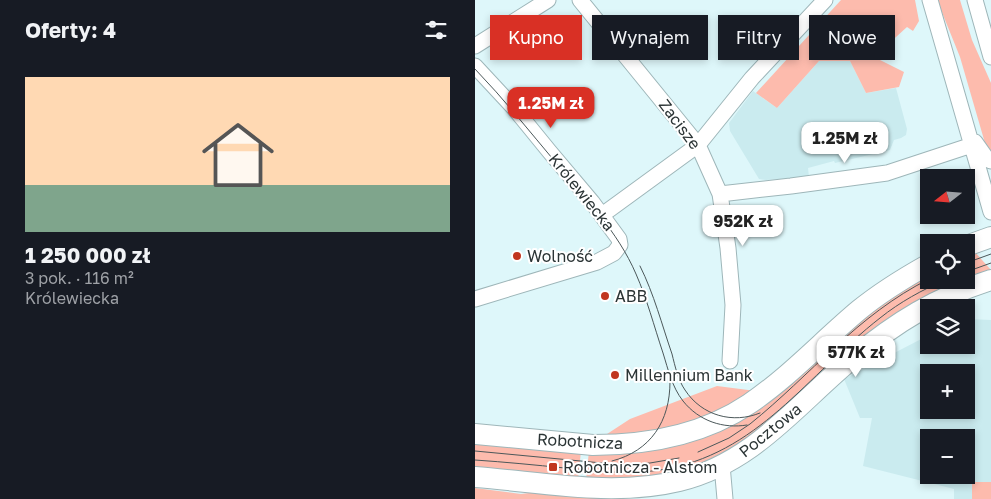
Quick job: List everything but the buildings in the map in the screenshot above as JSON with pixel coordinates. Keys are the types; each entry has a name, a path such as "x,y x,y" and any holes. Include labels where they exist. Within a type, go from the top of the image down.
{"main road":[{"path":"975,243 991,237"},
{"name":"Pocztowa","path":"684,434 713,423 748,405 792,371 860,309 885,290 920,269"},
{"name":"Pocztowa","path":"721,465 763,440 853,358 890,329 919,310 943,298 991,280"},
{"name":"Robotnicza","path":"475,434 593,445 612,445 647,442 684,434"},
{"path":"475,477 622,489 652,486 681,480 721,465"}],"street":[{"path":"475,46 548,0"},
{"name":"Zacisze","path":"580,0 698,144 720,194 728,248 733,305 730,361"},
{"path":"602,215 698,144 753,78 825,0"},
{"path":"930,0 991,212"},
{"path":"975,0 991,57"},
{"name":"Królewiecka","path":"475,66 514,108 602,215 619,239 620,245 614,253 597,262 475,299"},
{"path":"970,139 991,162"},
{"path":"720,194 887,173 970,139"},
{"path":"721,465 725,499"}],"shaded area":[{"path":"841,0 915,0 919,21 913,31 907,27 895,38 895,15 827,15"},
{"path":"937,0 960,0 972,40 991,83 991,156 987,150 960,57"},
{"path":"809,35 809,60 880,60 904,72 899,87 866,93 850,61 819,61 777,108 756,93 786,60 799,60 799,46"},
{"path":"819,61 850,61 866,93 896,88 907,129 906,135 894,140 890,150 808,168 809,177 759,179 730,131 729,123 753,91 777,108"},
{"path":"975,252 991,270 975,275"},
{"path":"920,278 920,289 941,289 900,312 734,451 666,477 586,480 589,451 678,443 844,332"},
{"path":"975,319 991,320 991,499 954,499 954,489 934,484 975,484 975,429 920,429 920,480 863,466 872,418 860,418 844,379 920,340 920,354 975,354"},
{"path":"717,386 756,391 736,404 657,434 590,438 590,434 607,434 630,419"},
{"path":"475,441 581,451 578,480 475,470"},
{"path":"975,482 991,482 991,499 972,499 972,484 975,484"},
{"path":"475,488 521,494 545,491 604,495 604,499 475,499"}],"tram line":[{"path":"475,69 590,203 620,244 640,283 671,378 683,401 696,414 712,422 729,426 747,425"},
{"path":"975,260 991,254"},
{"path":"975,269 991,263"},
{"path":"640,266 649,287 679,377 692,399 709,412 719,415 739,418 760,413"},
{"path":"698,452 729,438 750,424 857,328 879,310 920,284"},
{"path":"475,460 624,472 660,470 695,462 725,448 753,430 779,410 880,318 926,289"},
{"path":"612,461 638,450 656,432 666,409 670,382"},
{"path":"475,451 623,465 679,458"}],"place":[{"name":"Wolność","path":"517,256"},
{"name":"ABB","path":"605,296"},
{"name":"Millennium Bank","path":"615,375"},
{"name":"Robotnicza - Alstom","path":"553,467"}]}
